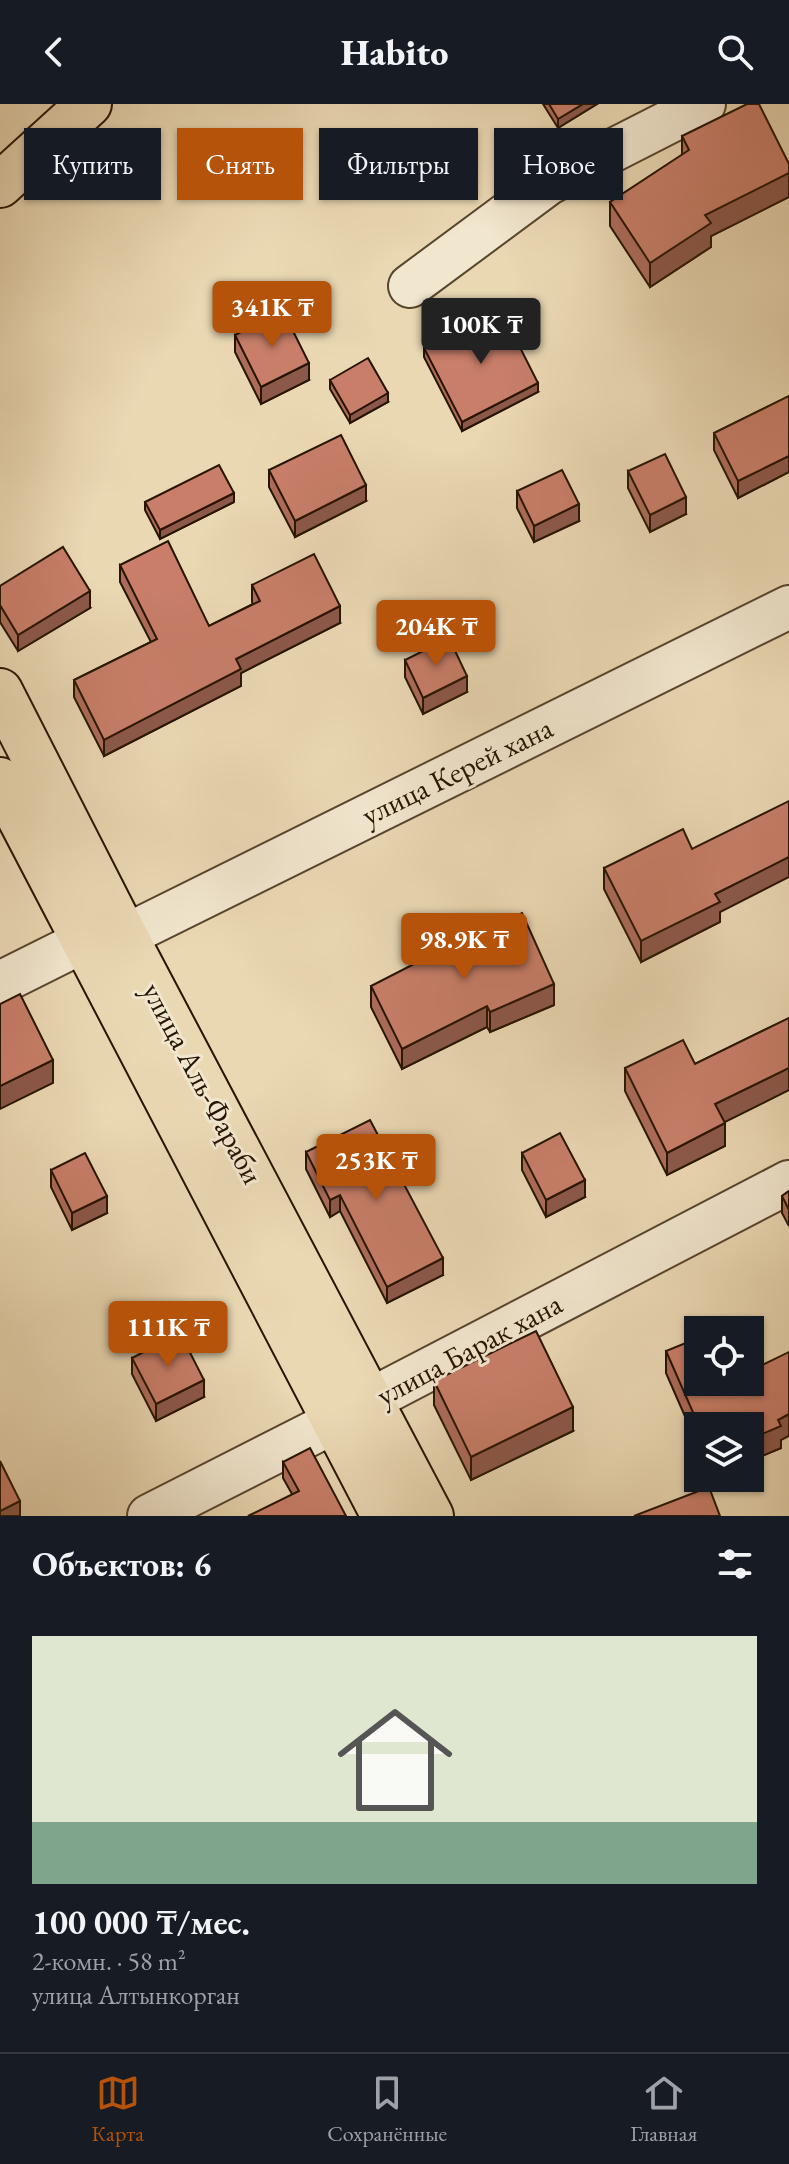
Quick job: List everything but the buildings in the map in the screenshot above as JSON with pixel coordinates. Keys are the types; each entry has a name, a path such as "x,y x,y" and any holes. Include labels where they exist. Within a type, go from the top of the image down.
{"main road":[{"path":"0,185 89,104"},
{"name":"улица Аль-Фараби","path":"0,691 104,938 352,1411 431,1516"},
{"name":"улица Аль-Фараби","path":"0,780 104,938"},
{"name":"улица Аль-Фараби","path":"352,1411 384,1516"}],"street":[{"path":"410,286 549,183 704,104"},
{"name":"улица Керей хана","path":"0,983 104,938 789,607"},
{"name":"улица Барак хана","path":"149,1516 789,1182"}]}
